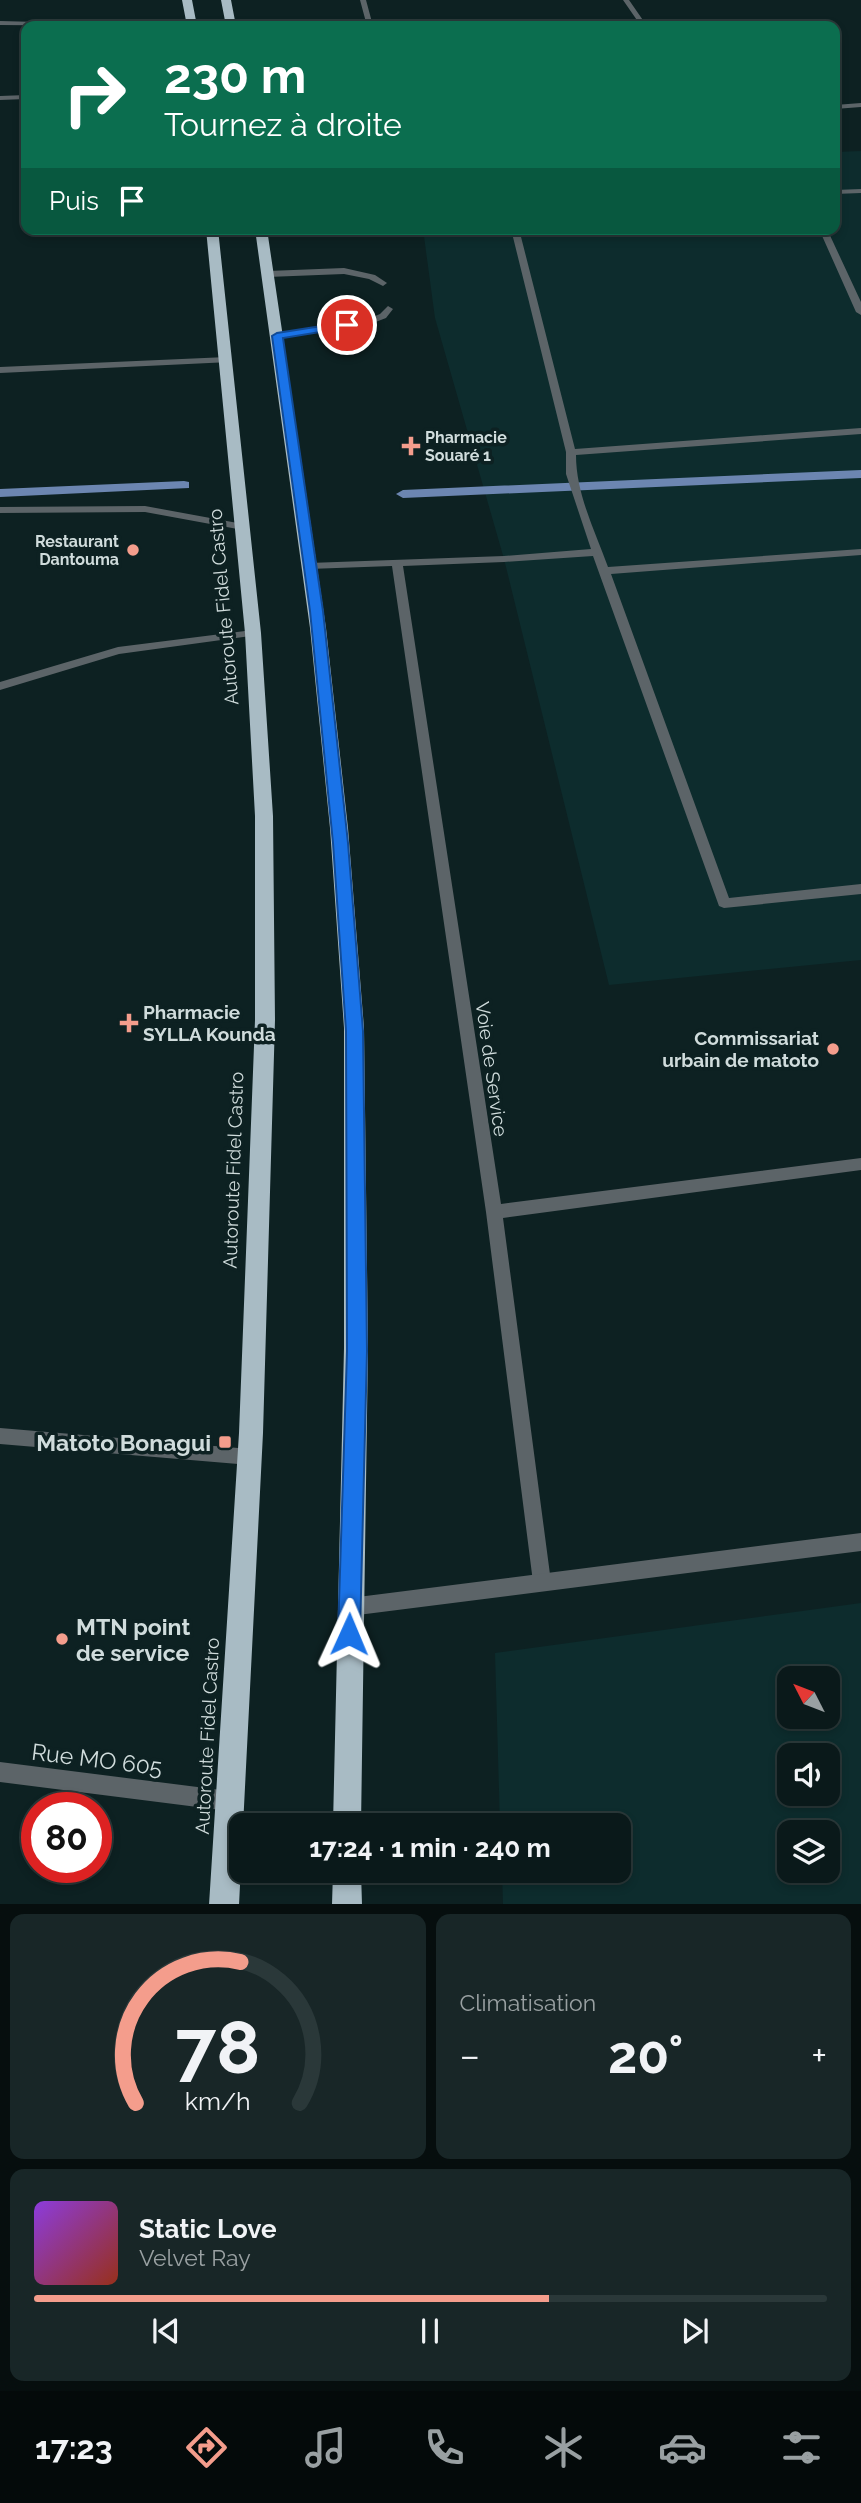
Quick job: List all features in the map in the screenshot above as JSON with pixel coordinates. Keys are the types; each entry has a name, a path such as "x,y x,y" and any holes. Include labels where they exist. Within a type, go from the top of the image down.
{"highway":[{"path":"187,0 191,21"},
{"path":"226,0 230,21"},
{"name":"Autoroute Fidel Castro","path":"213,235 253,633 264,816 265,1020 250,1457 224,1904"},
{"path":"262,235 317,611 341,843 354,1031 357,1351 347,1813"},
{"path":"347,1883 347,1904"}],"street":[{"path":"363,0 369,21"},
{"path":"626,0 641,21"},
{"path":"0,23 21,24"},
{"path":"0,98 21,97"},
{"path":"840,107 861,105"},
{"path":"840,192 861,191"},
{"path":"517,235 571,452 571,474 578,499 724,903 861,889"},
{"path":"826,235 861,312"},
{"path":"268,274 353,272 373,275 383,283"},
{"path":"277,336 370,321 383,316 387,309"},
{"path":"0,370 227,360"},
{"path":"571,452 861,431"},
{"path":"0,510 145,509 243,527"},
{"path":"309,566 504,559 597,552"},
{"path":"604,571 861,552"},
{"name":"Voie de Service","path":"397,563 494,1212 542,1582"},
{"path":"0,686 118,651 253,633"},
{"path":"494,1212 861,1164"},
{"path":"0,1436 250,1457"},
{"path":"350,1607 861,1542"},
{"name":"Rue MO 605","path":"0,1772 229,1801"}],"shaded area":[{"path":"861,151 861,960 609,985 504,559 435,318 424,235 840,235 840,152"},
{"path":"861,1603 861,1904 503,1904 502,1883 631,1883 631,1813 500,1813 495,1653"}],"waterway":[{"path":"403,494 861,474"},
{"path":"0,493 184,485"}],"place":[{"name":"Pharmacie Souaré 1","path":"411,446"},
{"name":"Restaurant Dantouma","path":"133,550"},
{"name":"Pharmacie SYLLA Kounda","path":"129,1023"},
{"name":"Commissariat urbain de matoto","path":"833,1049"},
{"name":"Matoto Bonagui","path":"225,1442"},
{"name":"MTN point de service","path":"62,1639"}],"route":[{"path":"347,325 277,336 317,611 341,843 354,1031 357,1351 349,1634"}]}
